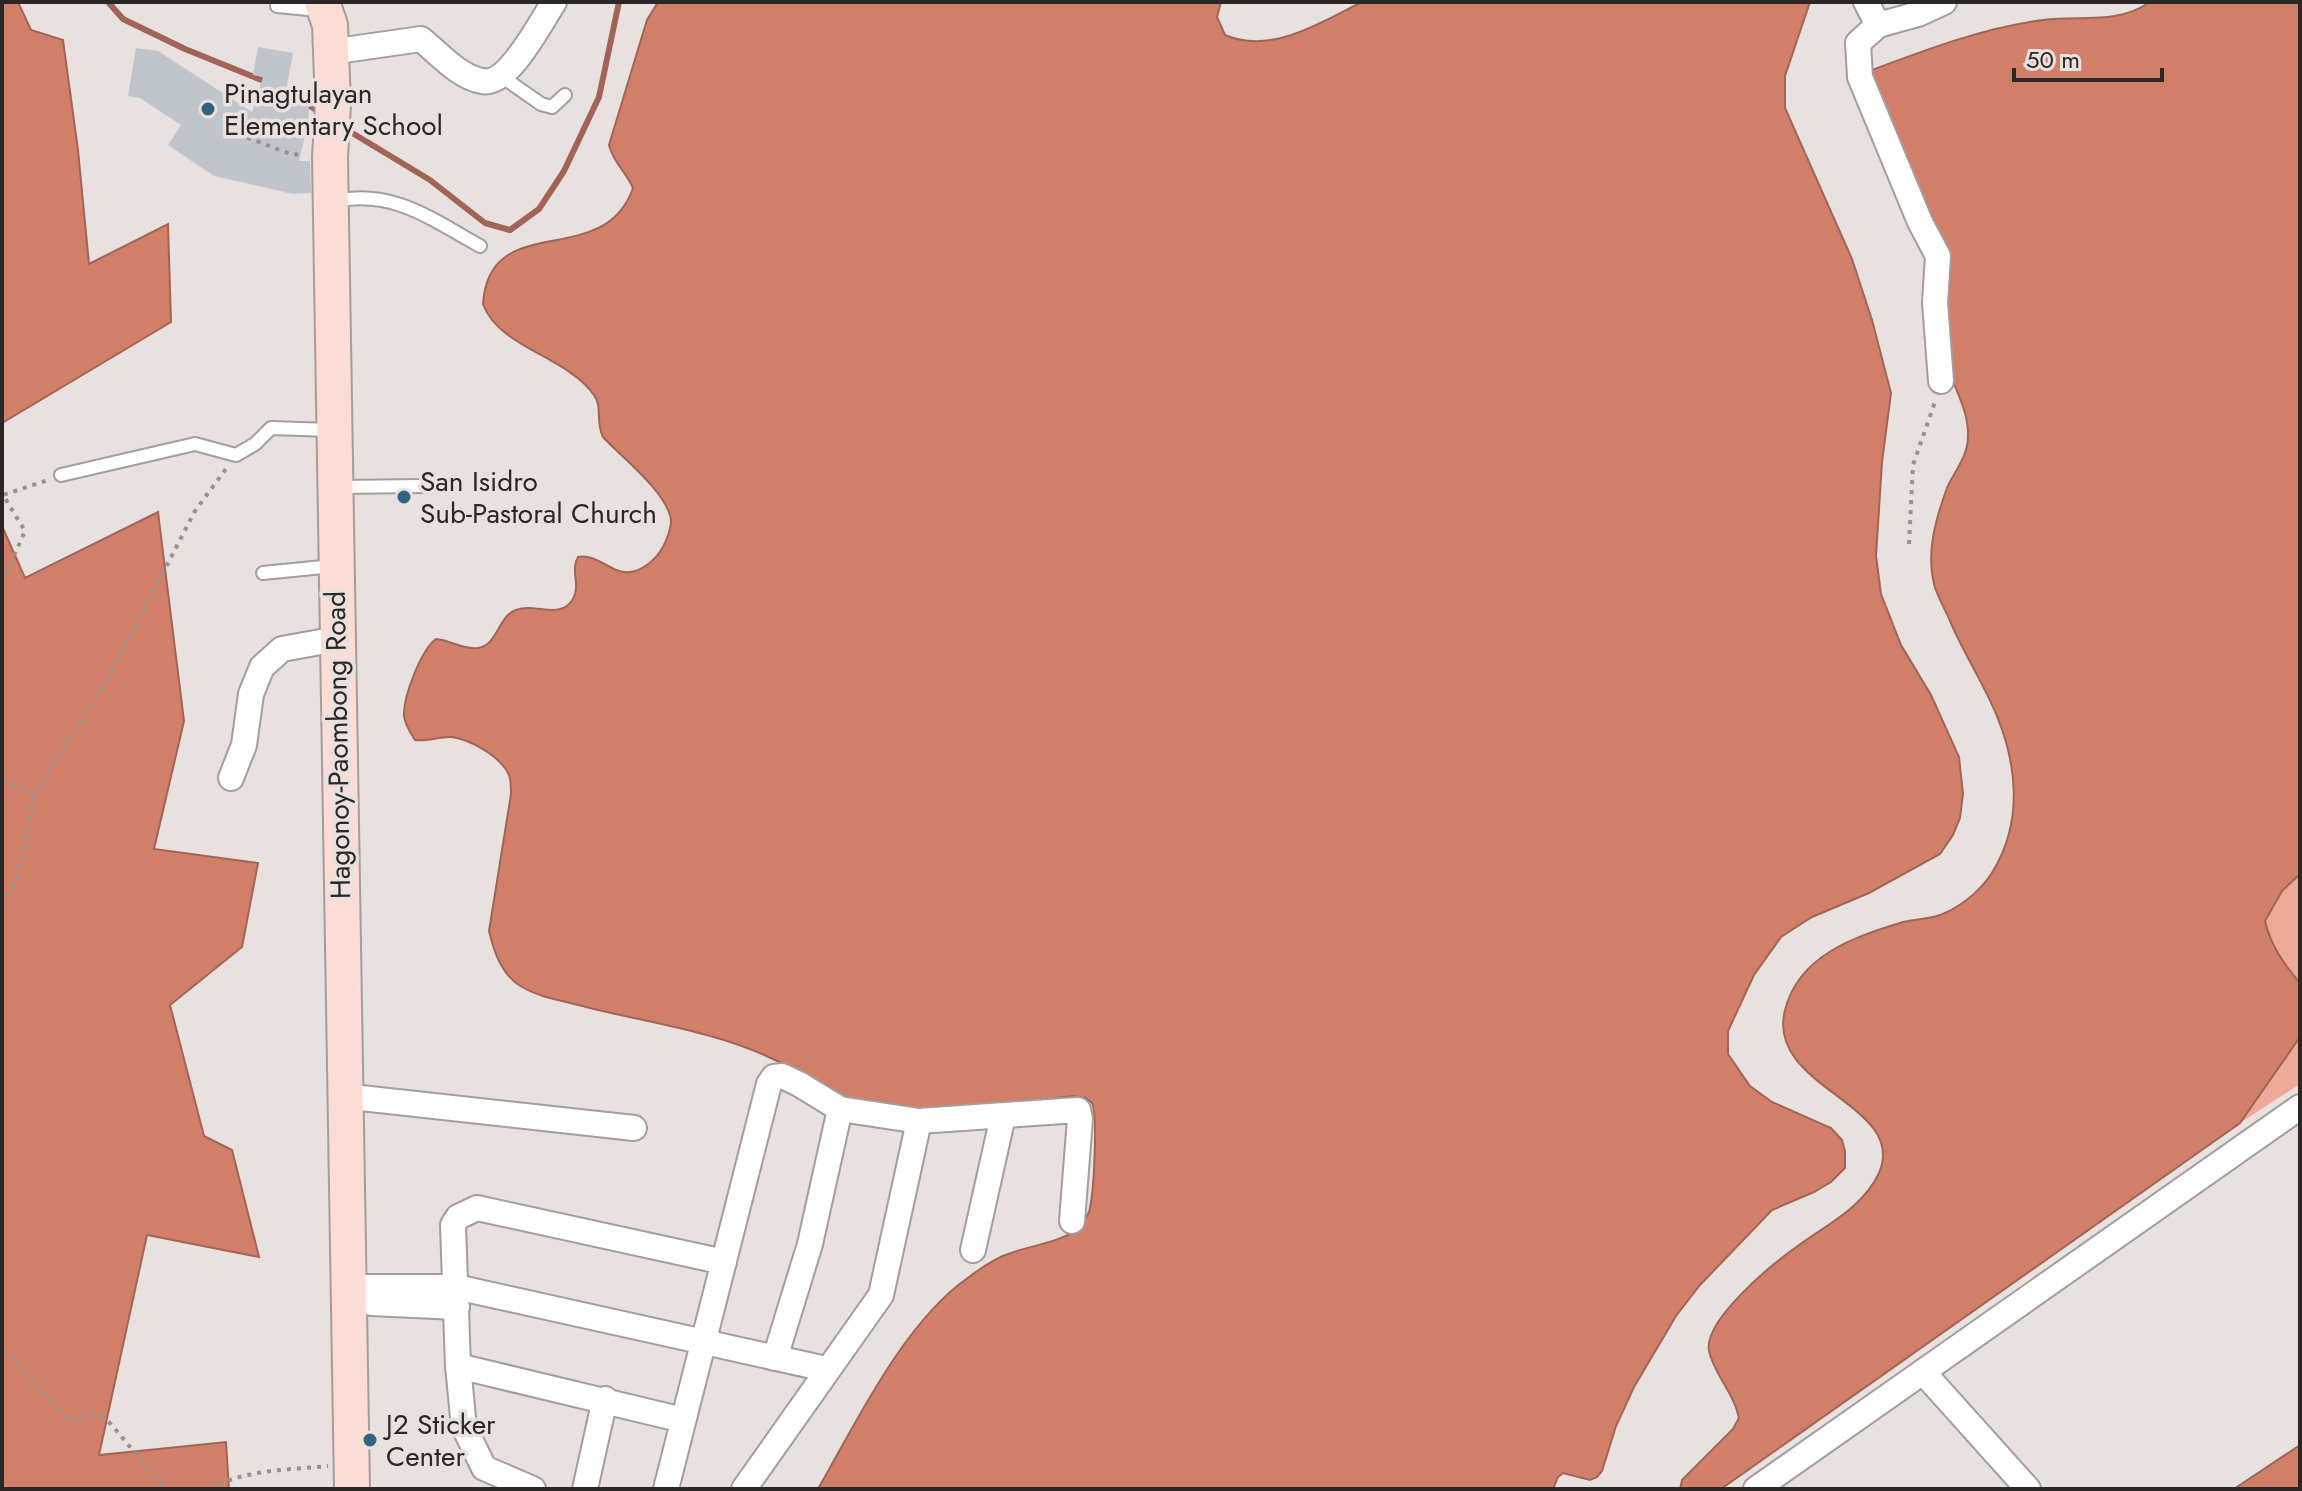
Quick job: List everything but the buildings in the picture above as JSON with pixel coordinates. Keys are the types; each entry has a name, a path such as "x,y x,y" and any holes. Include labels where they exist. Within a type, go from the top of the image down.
{"main road":[{"name":"Hagonoy-Paombong Road","path":"324,6 333,105 330,151 351,1476"}],"street":[{"path":"330,52 421,39 466,75 484,82 509,71 554,2"},
{"path":"1866,2 1878,25"},
{"path":"1941,381 1935,303 1938,256 1920,222 1860,77 1858,43 1878,25 1918,14 1944,2"},
{"path":"231,778 244,745 251,694 262,667 282,649 337,639"},
{"path":"666,1489 769,1084 774,1077 782,1076 840,1109 919,1121 1078,1110 1080,1119 1072,1221"},
{"path":"343,1096 634,1128"},
{"path":"1756,1489 2300,1107"},
{"path":"775,1358 810,1244 840,1109"},
{"path":"973,1250 1003,1116"},
{"path":"744,1489 881,1295 919,1121"},
{"path":"533,1489 484,1468 464,1427 458,1366 453,1225 458,1217 477,1208 724,1262"},
{"path":"348,1294 456,1297 703,1342 826,1369"},
{"path":"458,1366 683,1420"},
{"path":"1923,1372 2028,1489"},
{"path":"585,1489 605,1399"}],"lane":[{"path":"277,6 324,6"},
{"path":"501,76 541,104 552,107 565,95"},
{"path":"331,202 350,198 379,198 411,208 480,246"},
{"path":"61,475 195,444 236,455 255,444 271,428 334,430"},
{"path":"335,487 423,486"},
{"path":"263,573 336,566"}],"path":[{"path":"238,134 290,154 330,151"},
{"path":"1909,544 1913,465 1941,381"},
{"path":"2,905 16,881 35,795 113,669 195,511 236,455"},
{"path":"2,583 25,531 3,495 61,475"},
{"path":"2,779 35,795"},
{"path":"2,1350 18,1363 50,1403 70,1420 97,1413 111,1424 165,1489"},
{"path":"210,1489 223,1481 258,1473 351,1476"}],"shaded area":[{"path":"2,2 18,2 31,30 63,40 89,264 168,224 171,322 2,423"},
{"path":"658,2 1221,2 1217,17 1225,35 1260,41 1296,34 1362,2 1810,2 1785,76 1785,108 1852,259 1891,393 1882,462 1876,556 1881,594 1901,645 1931,695 1959,757 1963,794 1960,818 1940,854 1869,893 1812,917 1781,937 1754,975 1728,1031 1728,1054 1750,1086 1772,1102 1831,1128 1842,1140 1845,1168 1831,1182 1814,1192 1772,1210 1700,1285 1676,1316 1634,1387 1597,1477 1590,1480 1563,1473 1553,1489 818,1489 884,1374 923,1320 945,1296 995,1260 1066,1236 1083,1222 1089,1212 1094,1174 1095,1124 1092,1103 1073,1096 951,1108 878,1106 850,1099 773,1059 728,1041 553,999 522,987 504,970 489,931 511,794 509,775 493,756 468,742 452,737 415,740 404,716 414,674 436,639 467,648 485,646 505,618 516,610 554,610 568,605 575,594 578,557 592,558 623,572 635,571 645,567 657,555 668,535 671,523 663,501 644,477 603,437 594,395 568,371 503,331 491,319 483,304 490,275 505,257 525,247 598,228 618,213 633,188 609,145 647,20"},
{"path":"2150,2 2300,2 2300,874 2282,891 2265,921 2278,954 2300,983 2300,1037 2240,1123 1721,1489 1680,1489 1682,1480 1733,1429 1739,1418 1709,1351 1710,1339 1717,1325 1727,1310 1771,1267 1853,1206 1879,1173 1883,1149 1874,1129 1795,1059 1785,1037 1785,1010 1792,991 1802,975 1816,962 1848,942 1903,922 1938,916 1967,900 1996,866 2010,830 2013,811 2012,773 2004,735 1934,584 1931,560 1933,535 1947,488 1966,450 1967,425 1943,350 1939,258 1934,222 1875,85 1872,70 1934,47 2000,28 2043,20 2125,14"},
{"path":"158,512 184,721 154,849 258,863 242,947 170,1005 204,1136 232,1150 259,1257 147,1235 99,1455 226,1442 229,1489 2,1489 2,526 25,578"},
{"path":"2300,874 2300,983 2278,954 2265,921 2282,891"},
{"path":"2300,1037 2300,1084 2240,1123"},
{"path":"2300,1445 2300,1489 2234,1489"}],"waterway":[{"path":"108,2 123,19 185,49 269,83"},
{"path":"344,128 430,180 485,223 510,230 539,209 564,171 599,97 619,2"},
{"path":"280,87 321,113"}],"place":[{"name":"Pinagtulayan Elementary School","path":"208,109"},
{"name":"San Isidro Sub-Pastoral Church","path":"404,497"},
{"name":"J2 Sticker Center","path":"370,1440"}]}
